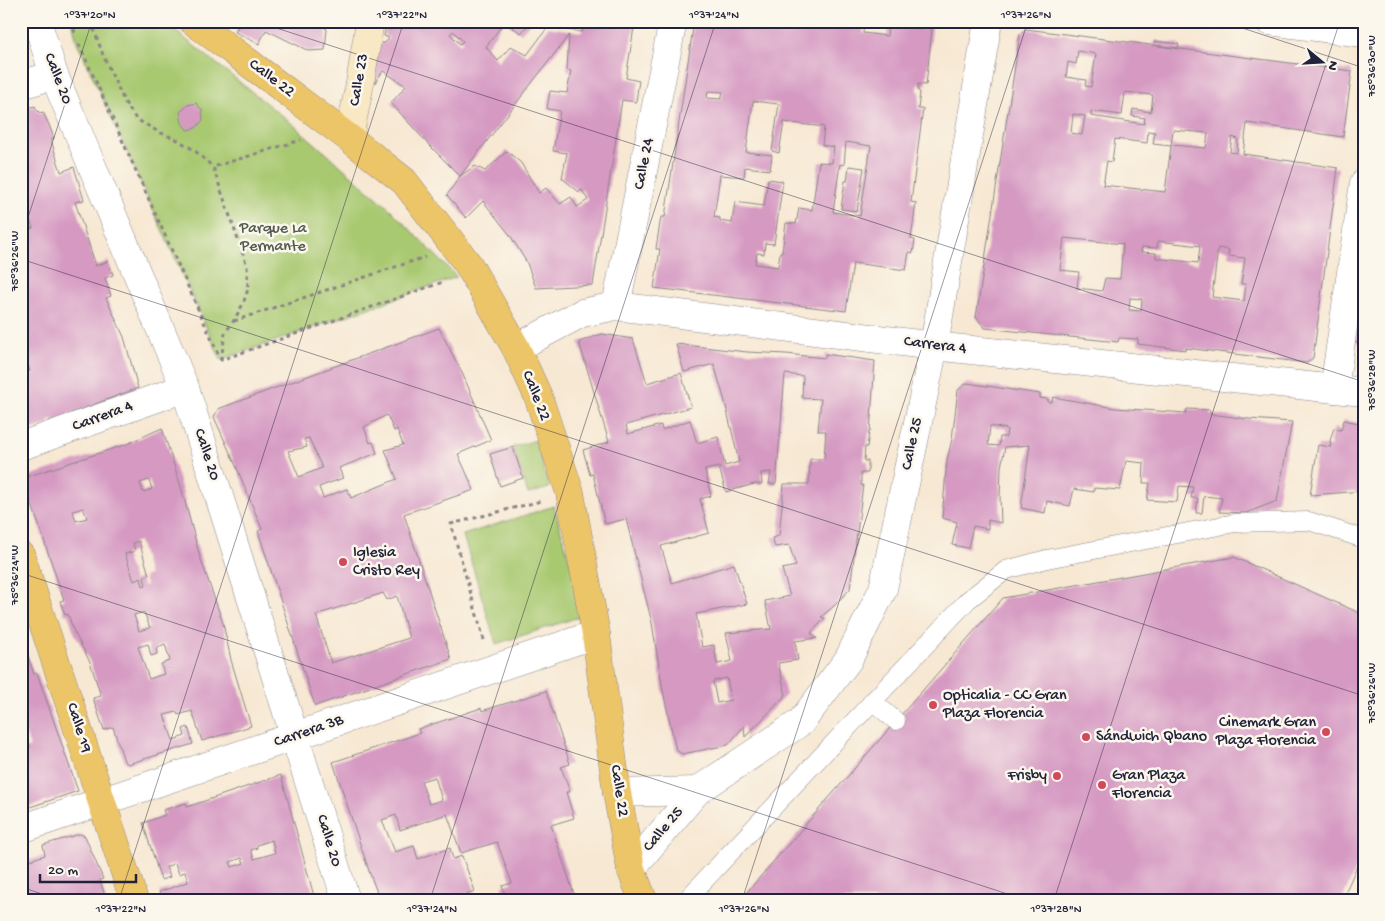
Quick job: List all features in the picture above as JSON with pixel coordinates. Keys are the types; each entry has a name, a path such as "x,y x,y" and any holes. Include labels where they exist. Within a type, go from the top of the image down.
{"main road":[{"name":"Calle 22","path":"193,21 404,181 468,264 516,348 538,396 570,493 596,634 617,793 631,869 643,900"},
{"name":"Calle 19","path":"21,556 134,900"}],"street":[{"name":"Calle 20","path":"37,21 54,75 185,388 346,900"},
{"name":"Calle 23","path":"349,138 370,21"},
{"name":"Calle 24","path":"616,306 673,21"},
{"name":"Calle 25","path":"631,869 698,791 801,722 848,660 883,589 934,346 988,21"},
{"path":"1269,21 1364,33"},
{"path":"21,85 54,75"},
{"path":"1334,390 1364,183"},
{"name":"Carrera 4","path":"516,348 582,313 616,306 934,346 1364,392"},
{"name":"Carrera 4","path":"21,446 185,388"},
{"name":"Carrera 3B","path":"21,829 596,634"},
{"name":"Calle 25","path":"617,793 698,791"}],"lane":[{"path":"686,900 968,600 1006,570 1047,559 1235,523 1308,521 1364,539"},
{"path":"872,701 896,721"}],"path":[{"path":"72,21 78,42 221,360"},
{"path":"91,21 103,55 124,101 136,119 194,150 213,168 247,266 248,289 234,322 225,333 221,360"},
{"path":"213,168 308,138"},
{"path":"234,322 425,257"},
{"path":"221,360 448,280"},
{"path":"493,669 451,524 570,493"}],"green space":[{"name":"Parque La Permante","path":"72,21 163,21 296,127 389,208 457,277 221,360 77,42"},
{"path":"536,440 549,488 528,494 513,447"},
{"path":"554,506 585,615 496,644 463,535"}],"building":[{"path":"241,21 326,21 325,50 309,51 266,30 259,44 235,32"},
{"path":"387,21 532,21 521,33 504,22 486,47 498,61 511,46 527,55 548,27 582,32 584,21 635,21 626,78 639,81 636,102 622,100 593,285 536,288 527,263 510,235 483,201 466,218 447,195 460,176 391,103 406,86 383,71 375,83 374,56 379,43 385,43 389,38 384,36","holes":["453,31 463,41 460,44 450,34","569,35 567,70 571,71 567,93 550,91 547,109 560,111 553,151 567,153 562,178 579,192 582,190 588,200 577,207 571,197 560,204 546,188 539,193 521,163 507,151 485,171 475,166 460,176"]},
{"path":"694,21 813,21 812,24 839,27 840,21 864,21 863,33 887,36 888,24 923,29 924,24 931,25 926,85 918,84 918,91 920,92 918,109 923,109 911,202 916,203 911,239 915,240 913,253 909,252 906,270 853,263 846,311 654,288 660,249 656,248 661,217 665,217","holes":["708,91 723,92 721,99 707,98","753,101 779,104 772,151 779,153 784,122 824,127 822,145 834,147 832,163 819,162 812,210 799,208 796,224 786,223 778,267 755,264 757,253 764,254 765,243 774,244 783,181 768,179 764,206 735,202 732,223 720,221 720,218 714,217 720,175 744,177 745,167 770,170 772,155 746,152","846,142 871,146 860,216 833,212 840,164 844,165"]},
{"path":"1026,29 1352,71 1343,137 1247,123 1243,154 1338,168 1313,358 1307,363 1138,344 1138,339 1119,338 1118,342 985,328 976,317 1020,34","holes":["1078,51 1096,54 1091,87 1085,86 1086,80 1066,77 1068,62 1076,64","1125,92 1153,95 1151,112 1133,109 1132,116 1145,118 1144,124 1091,116 1091,111 1122,115","1073,114 1085,116 1082,135 1071,133","1173,130 1208,133 1206,148 1171,145","1148,131 1155,132 1153,144 1171,146 1165,192 1103,185 1107,161 1112,162 1115,139 1147,143","1232,137 1238,139 1237,153 1230,152","1064,238 1123,244 1120,279 1105,278 1102,291 1077,288 1079,272 1060,270","1158,241 1200,246 1198,263 1156,258 1156,253 1141,252 1142,247 1157,248","1218,248 1229,250 1228,256 1245,258 1241,284 1246,284 1244,301 1212,297","1130,298 1142,299 1141,311 1129,310"]},
{"path":"1155,41 1179,44 1178,48 1154,45"},
{"path":"196,103 202,110 203,120 196,128 187,130 182,123 180,112 188,105"},
{"path":"35,106 40,113 43,112 49,125 54,138 51,140 61,172 74,167 84,200 75,202 96,266 108,261 113,275 105,278 111,296 106,298 124,337 138,388 68,414 70,418 55,422 55,419 48,421 49,424 21,432 21,374 30,371 27,362 21,364 21,292 28,290 21,272 21,232 33,228 29,217 21,219 21,110"},
{"path":"849,166 864,168 857,211 841,209"},
{"path":"1364,276 1364,344 1353,342"},
{"path":"439,328 463,375 491,440 458,454 474,490 404,514 451,659 315,706 258,531 262,529 214,417 218,409","holes":["387,415 394,431 397,429 403,445 385,450 397,479 351,498 347,489 323,498 319,487 343,478 339,468 377,453 373,442 370,443 364,427","309,438 322,468 299,477 288,451 307,447 304,439","383,593 387,600 397,596 409,638 331,663 316,615"]},
{"path":"602,334 633,339 647,383 681,373 691,407 626,425 628,434 661,425 662,430 690,420 697,443 718,437 725,466 739,462 714,364 684,372 676,344 825,358 825,354 875,361 870,432 867,447 865,447 864,461 868,461 868,473 861,473 861,485 863,485 850,589 821,617 825,618 811,633 817,638 795,641 798,660 778,663 786,695 745,737 744,726 728,745 682,754 676,750 663,691 652,623 626,519 605,524 593,474 590,475 583,450 609,442 579,342","holes":["785,374 803,376 802,398 821,399 818,431 826,431 824,459 810,459 809,484 784,484 779,536 772,538 775,547 789,545 796,566 782,569 790,596 765,601 771,629 726,633 732,661 717,664 714,645 702,647 696,614 747,604 734,564 672,583 661,546 709,533 700,499 711,496 705,470 719,467 726,492 754,484 762,484 761,473 771,472 769,484 776,484","727,678 731,700 717,703 713,681"]},
{"path":"967,383 1040,394 1040,398 1048,399 1048,402 1052,402 1053,397 1115,408 1186,413 1187,409 1210,410 1210,414 1292,422 1277,501 1246,513 1219,512 1222,498 1204,496 1202,513 1196,513 1198,498 1191,498 1193,487 1179,486 1177,502 1147,500 1150,483 1143,483 1144,463 1126,461 1120,490 1094,488 1094,492 1074,489 1070,506 1047,501 1045,513 1021,508 1030,445 1005,447 1001,467 1001,523 988,520 988,529 973,526 968,548 952,545 957,522 942,518 947,460 952,439 958,390","holes":["990,426 1007,429 1006,437 1000,437 999,446 988,445"]},
{"path":"1344,420 1364,424 1364,491 1310,495 1318,445 1331,447 1330,441 1334,428 1341,430"},
{"path":"162,428 181,487 200,557 223,623 231,660 251,726 202,741 192,711 178,715 177,712 164,715 173,740 185,736 183,729 188,727 193,744 128,764 124,761 113,727 104,730 93,698 101,696 90,662 74,632 68,614 65,615 60,601 64,600 23,478 127,444","holes":["149,480 152,489 143,492 140,483","83,508 87,518 76,521 73,511","139,541 149,575 144,577 146,585 143,586 141,578 134,581 125,554 135,551 133,543","144,612 150,628 139,631 134,615","148,644 151,656 157,654 156,648 165,644 170,661 161,664 164,674 149,679 138,647"]},
{"path":"513,447 523,478 500,486 490,454"},
{"name":"Gran Plaza Florencia","path":"1234,557 1364,615 1364,850 1342,900 740,900 1003,598"},
{"path":"21,628 26,641 23,642 34,674 37,673 78,791 21,810 21,750 30,747 24,729 21,730"},
{"path":"546,691 570,764 561,767 570,792 566,792 574,818 551,825 576,900 507,900 502,886 512,883 497,842 461,853 447,814 400,830 396,815 382,820 395,852 414,846 418,859 450,848 453,859 462,856 475,891 466,894 468,900 380,900 333,762 420,733 418,729 481,708 482,711","holes":["435,777 442,800 429,804 421,781"]},
{"path":"281,775 315,900 162,900 159,892 188,882 185,872 179,874 175,863 166,867 170,877 161,880 143,823 165,815 163,810 186,803 187,807","holes":["272,840 275,853 254,859 251,850 257,848 257,845","242,858 244,863 232,867 230,862"]},
{"path":"80,834 85,836 103,879 100,880 106,900 21,900 21,863 45,855 43,845"}],"place":[{"name":"Iglesia Cristo Rey","path":"343,562"},
{"name":"Opticalia - CC Gran Plaza Florencia","path":"933,705"},
{"name":"Cinemark Gran Plaza Florencia","path":"1326,732"},
{"name":"Sándwich Qbano","path":"1086,737"},
{"name":"Frisby","path":"1057,776"},
{"name":"Gran Plaza Florencia","path":"1102,785"}]}
